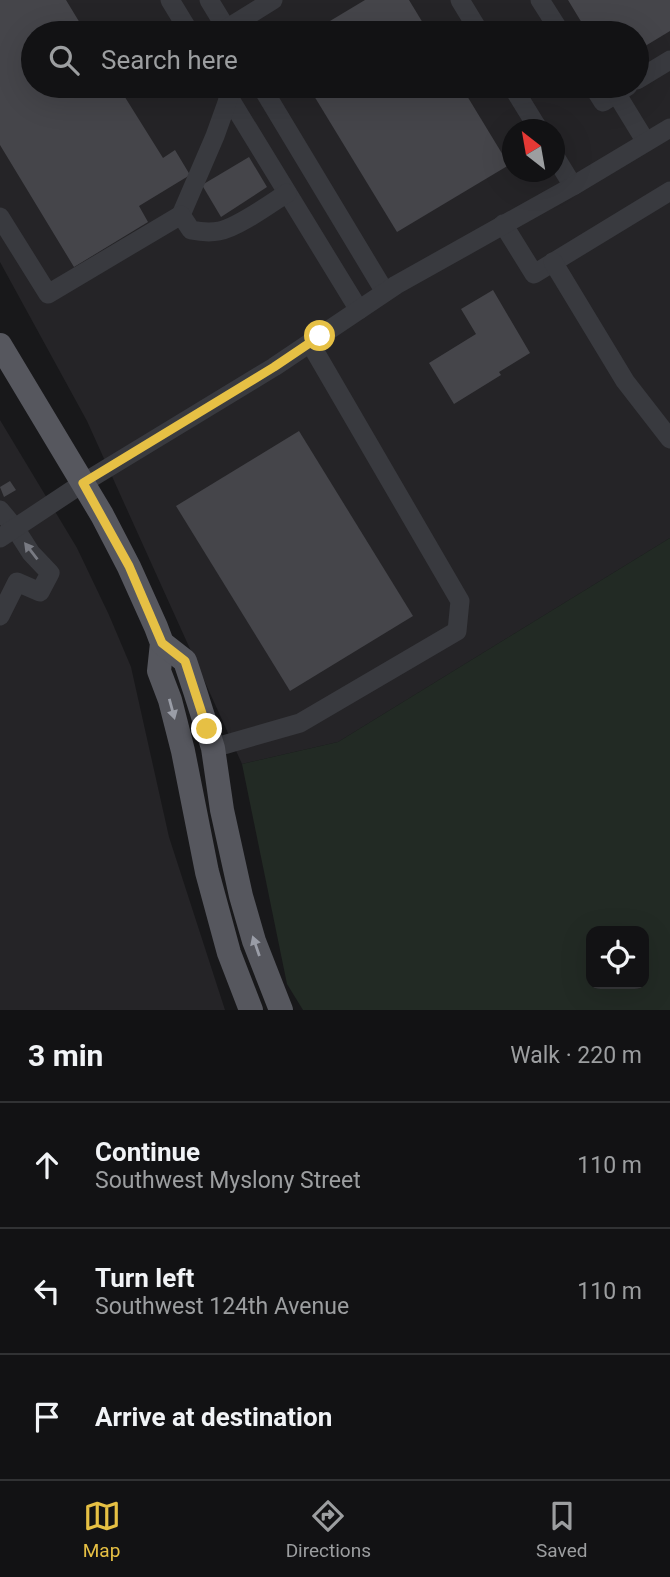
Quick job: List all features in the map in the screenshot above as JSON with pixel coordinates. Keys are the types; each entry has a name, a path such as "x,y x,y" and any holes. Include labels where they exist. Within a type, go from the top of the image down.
{"main road":[{"path":"0,345 83,483 129,566 162,643 185,661 213,748 222,810 241,896 254,941 281,1010"},
{"path":"162,643 159,671 170,700 183,751 206,872 229,953 251,1010"}],"street":[{"path":"170,0 183,21"},
{"path":"209,0 221,21"},
{"path":"242,21 273,0"},
{"path":"460,0 473,21"},
{"path":"540,0 553,21"},
{"path":"649,73 670,60"},
{"path":"0,217 48,294 181,215 215,136 223,98"},
{"path":"229,98 359,310"},
{"path":"268,98 385,292"},
{"path":"519,98 532,119"},
{"path":"626,98 646,142"},
{"path":"8,533 83,483 274,367 385,292 670,128"},
{"path":"565,172 573,186"},
{"path":"503,225 534,274 670,191"},
{"path":"181,215 191,230 204,233 222,231 287,193"},
{"path":"553,262 625,381 670,439"},
{"path":"213,748 300,723 457,631 460,601 310,343"},
{"path":"0,510 8,533 50,573 40,592 16,582 0,616"}],"shaded area":[{"path":"0,0 670,0 670,538 338,742 242,764 87,421 0,262"},
{"path":"0,420 77,548 131,667 169,837 225,1010 0,1010"},
{"path":"670,538 670,1010 303,1010 287,984 242,764 338,742"}],"building":[{"path":"0,0 66,0 79,21 21,21 21,98 126,98 163,158 175,150 190,175 139,206 148,222 74,267 0,145"},
{"path":"365,0 409,0 422,21 330,21"},
{"path":"568,0 670,0 670,31 649,44 649,21 581,21"},
{"path":"315,98 468,98 502,153 502,169 397,232"},
{"path":"249,157 267,187 221,217 202,185"},
{"path":"493,290 530,353 499,372 501,375 454,404 429,363 476,334 461,309"},
{"path":"299,431 413,616 290,691 176,506"},
{"path":"10,481 16,490 4,497 0,487"}],"route":[{"path":"207,729 185,661 162,643 129,566 83,483 320,336"}]}
